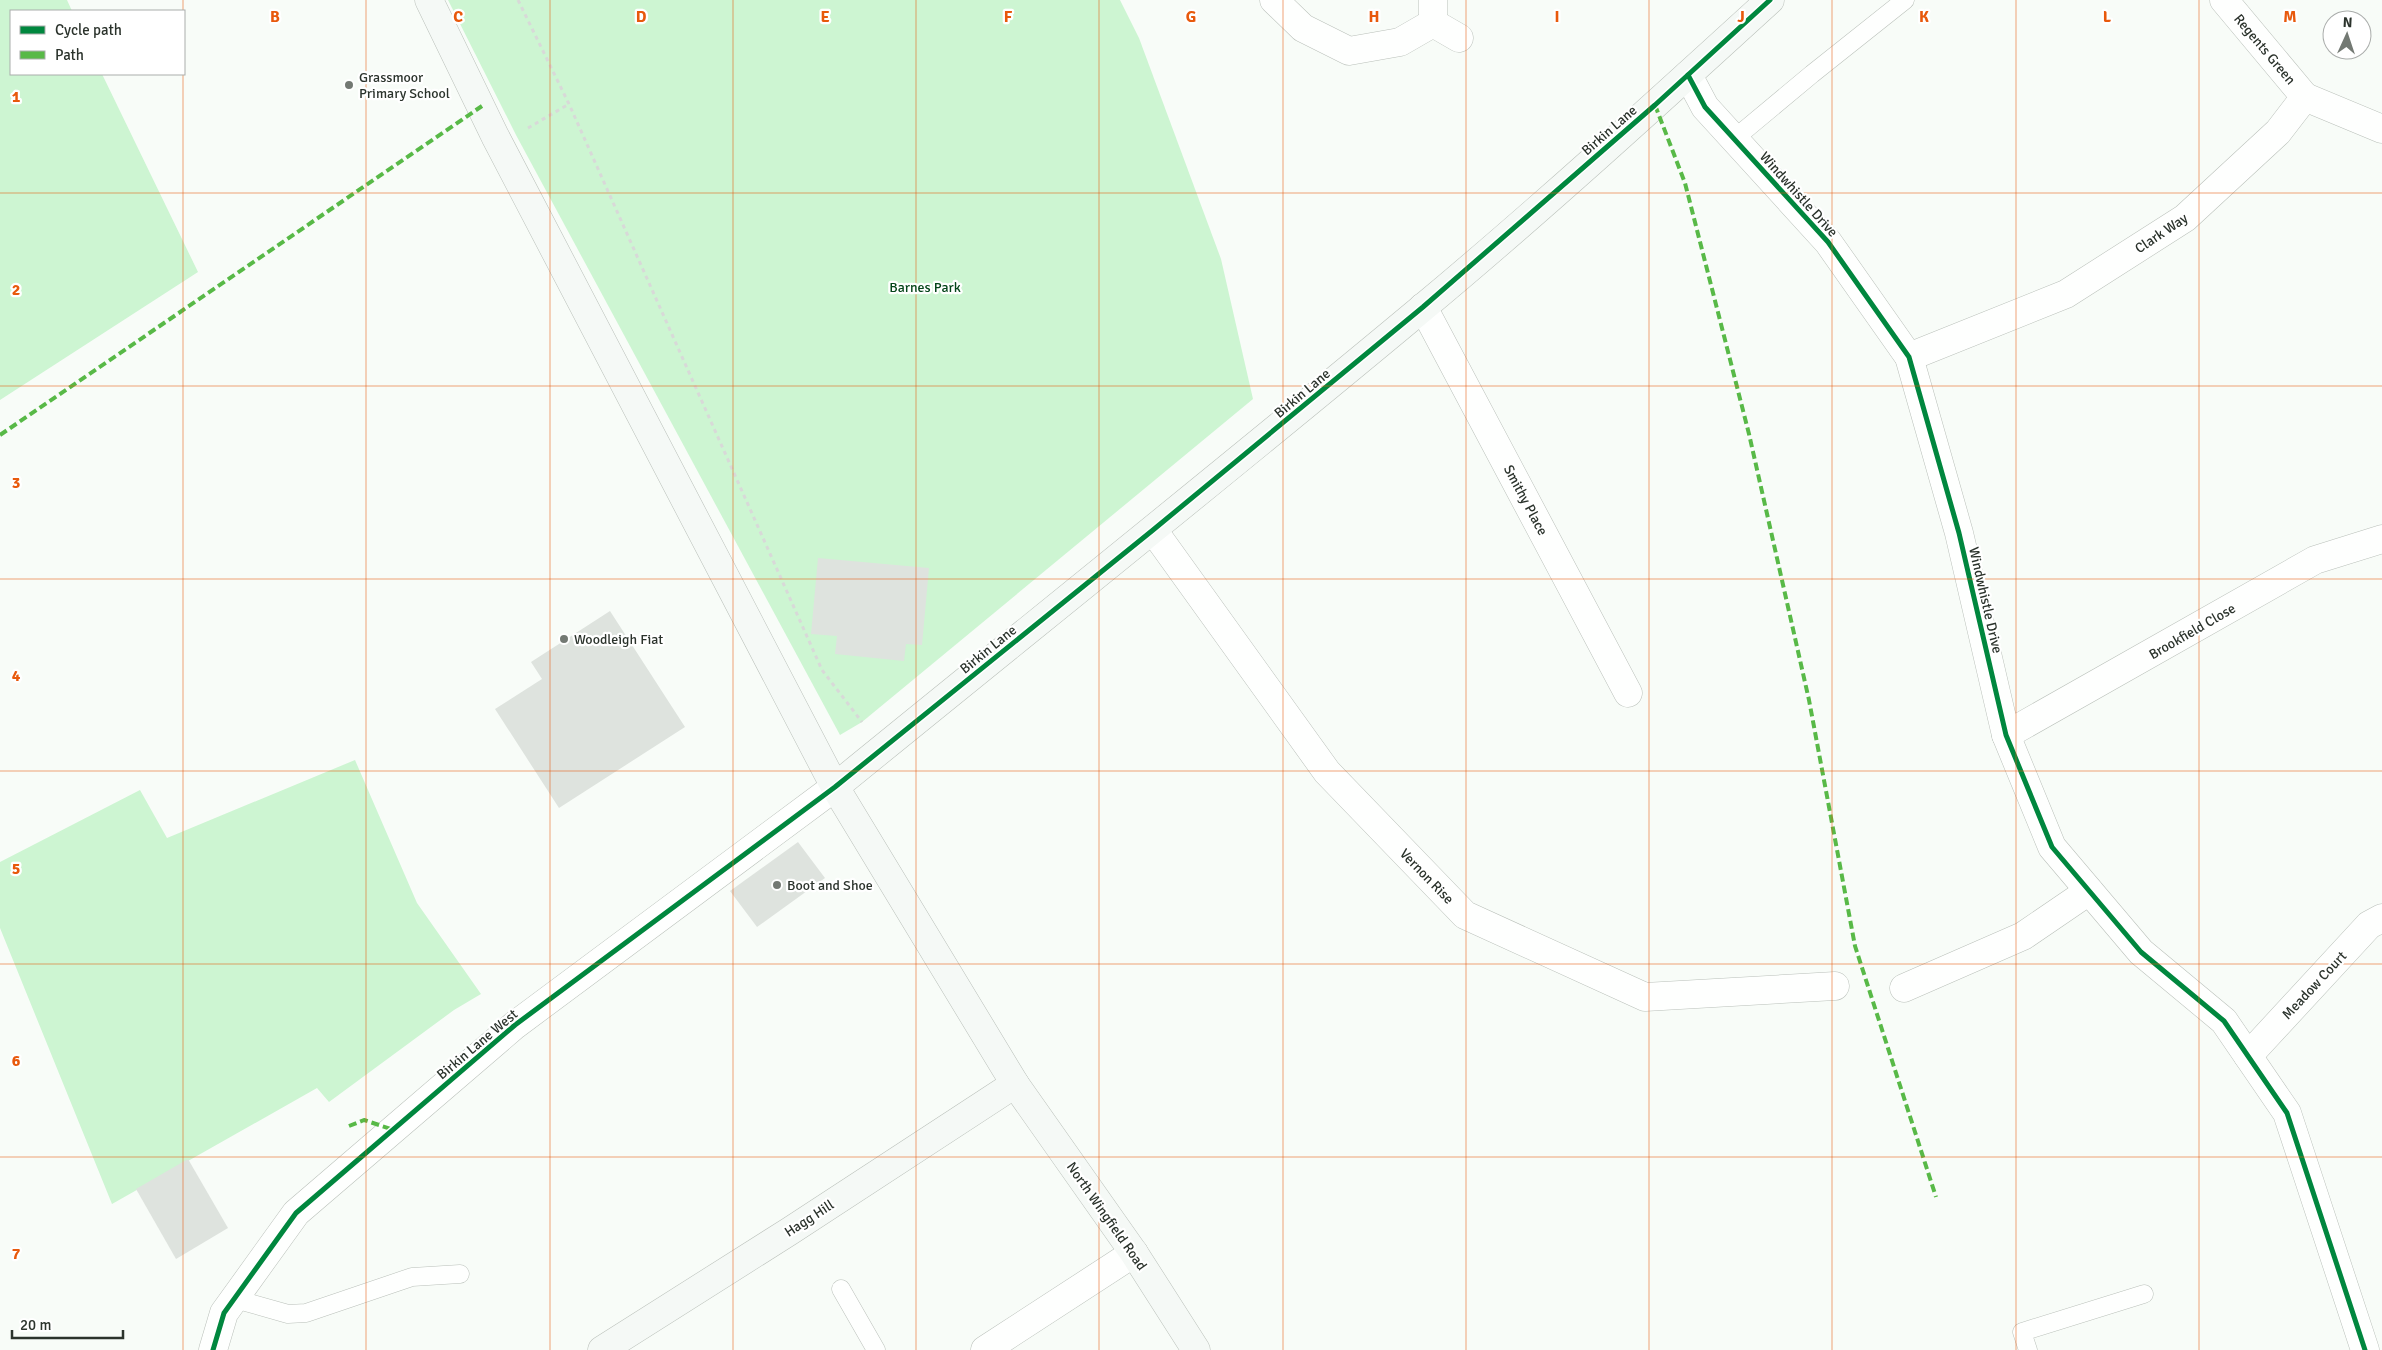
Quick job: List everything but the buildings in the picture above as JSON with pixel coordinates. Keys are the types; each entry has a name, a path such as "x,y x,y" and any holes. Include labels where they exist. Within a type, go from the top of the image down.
{"street":[{"name":"North Wingfield Road","path":"429,0 495,136 835,787 1015,1084 1134,1254 1196,1350"},
{"path":"1274,0 1303,28 1349,51 1400,42 1433,11 1459,38"},
{"name":"Birkin Lane","path":"835,787 1153,530 1423,308 1688,75 1770,0"},
{"name":"Regents Green","path":"2224,0 2305,97"},
{"name":"Windwhistle Drive","path":"1688,75 1705,107 1828,242 1909,357 1958,533 2006,736 2052,848 2141,952 2224,1021 2287,1113 2364,1350"},
{"path":"2305,97 2382,129"},
{"name":"Clark Way","path":"1909,357 2066,294 2185,218 2278,132 2305,97"},
{"name":"Smithy Place","path":"1423,308 1628,693"},
{"name":"Vernon Rise","path":"1153,530 1327,772 1464,915 1645,997 1835,986"},
{"name":"Brookfield Close","path":"2006,736 2315,560 2382,539"},
{"name":"Birkin Lane West","path":"213,1350 224,1313 296,1213 515,1025 835,787"},
{"path":"1904,988 2024,936 2089,891"},
{"name":"Meadow Court","path":"2248,1056 2369,924 2382,918"},
{"name":"Hagg Hill","path":"602,1350 790,1231 1015,1084"},
{"path":"985,1350 1134,1254"}],"lane":[{"path":"1734,139 1905,0"},
{"path":"235,1298 288,1314 306,1313 412,1277 460,1274"},
{"path":"841,1289 876,1350"},
{"path":"2028,1350 2022,1332 2144,1294"}],"path":[{"path":"518,0 569,104 822,670 881,750"},
{"path":"495,136 516,135 569,104"}],"green space":[{"path":"0,0 67,0 72,10 10,10 10,75 102,75 198,272 0,400"},
{"name":"Barnes Park","path":"448,0 1120,0 1139,38 1221,259 1253,399 862,722 840,735 516,135"},
{"path":"355,760 417,903 481,994 454,1010 329,1102 317,1088 112,1204 0,928 0,862 140,790 167,838"}],"marked path":[{"path":"1655,105 1685,183 1749,434 1809,700 1855,946 1936,1197"},
{"path":"0,435 482,106"},
{"path":"349,1126 364,1120 394,1130"}],"cycle path":[{"path":"213,1350 224,1313 296,1213 515,1025 835,787 1153,530 1423,307 1655,105 1770,0"},
{"path":"1688,75 1705,107 1828,242 1909,357 1959,533 2006,735 2052,847 2141,952 2224,1021 2287,1113 2365,1350"}],"place":[{"name":"Grassmoor Primary School","path":"349,85"},
{"name":"Woodleigh Fiat","path":"564,639"},
{"name":"Boot and Shoe","path":"777,885"}]}
